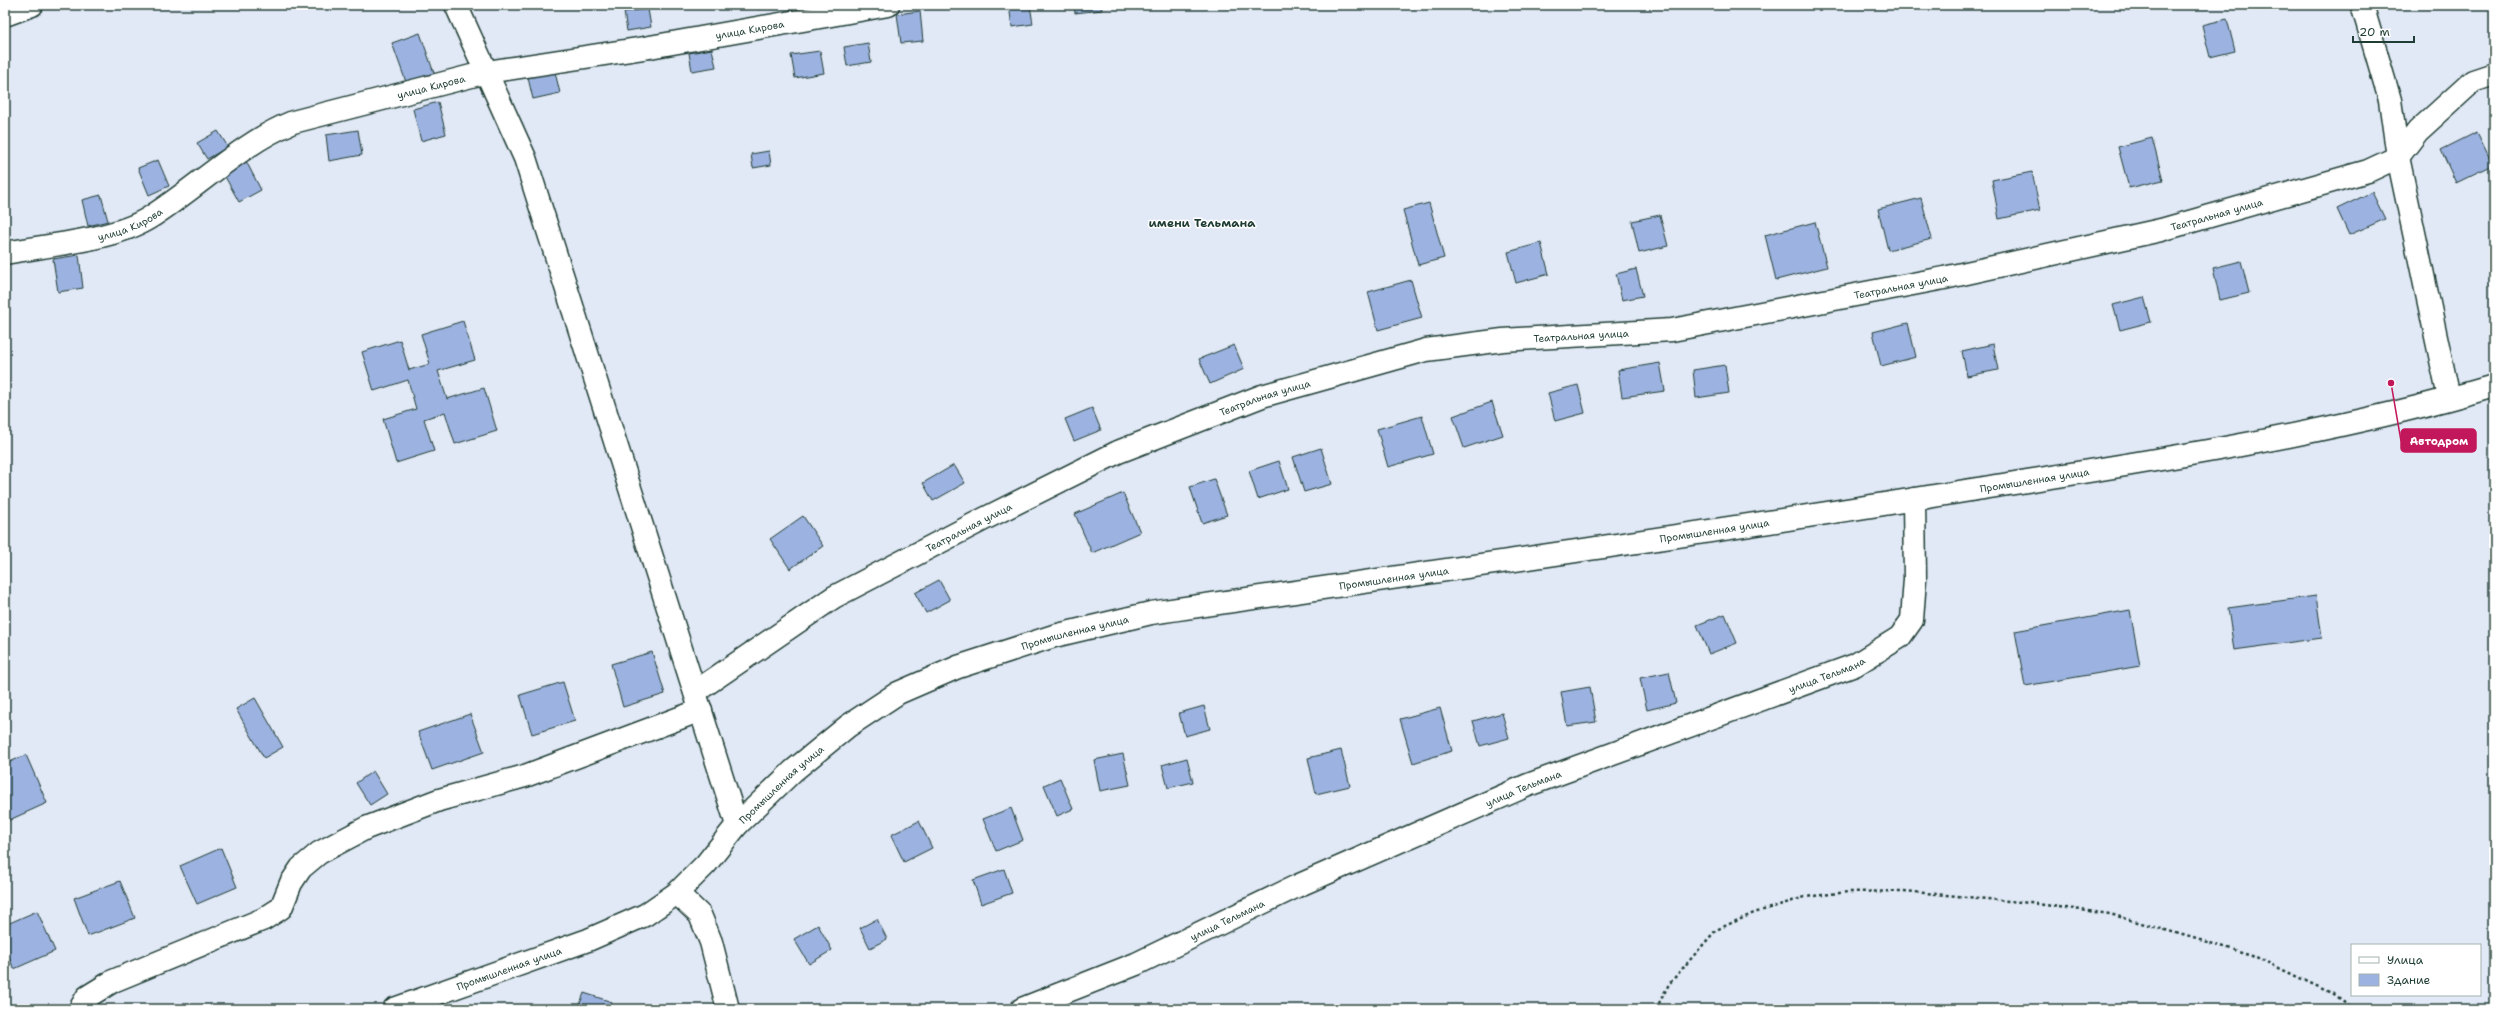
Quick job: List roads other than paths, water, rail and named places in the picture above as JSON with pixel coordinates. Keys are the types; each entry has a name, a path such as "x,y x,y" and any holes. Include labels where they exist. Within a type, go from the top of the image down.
{"street":[{"path":"5,15 32,5"},
{"path":"456,5 525,158 737,824"},
{"name":"улица Кирова","path":"5,252 129,228 149,218 192,185 277,129 293,122 487,72 644,48 888,5"},
{"path":"2362,5 2390,100 2398,157 2449,398"},
{"name":"Театральная улица","path":"80,1009 87,997 113,981 264,919 281,908 291,883 302,868 319,853 366,828 439,800 525,776 698,701 834,597 984,518 1118,452 1262,396 1426,350 1503,340 1672,330 2012,263 2161,230 2368,171 2398,157 2418,131 2473,81 2494,74"},
{"name":"Промышленная улица","path":"394,1009 588,940 645,915 677,893 706,864 737,824 793,771 848,726 898,693 958,667 1054,636 1151,613 1914,499 2172,457 2401,412 2494,386"},
{"name":"улица Тельмана","path":"1022,1009 1136,964 1294,887 1528,784 1855,665 1880,651 1900,637 1912,620 1915,579 1914,499"},
{"path":"677,893 700,915 711,942 728,1009"}],"place":[{"name":"Автодром","path":"2391,383"}],"district":[{"name":"имени Тельмана","path":"1202,223"}]}
